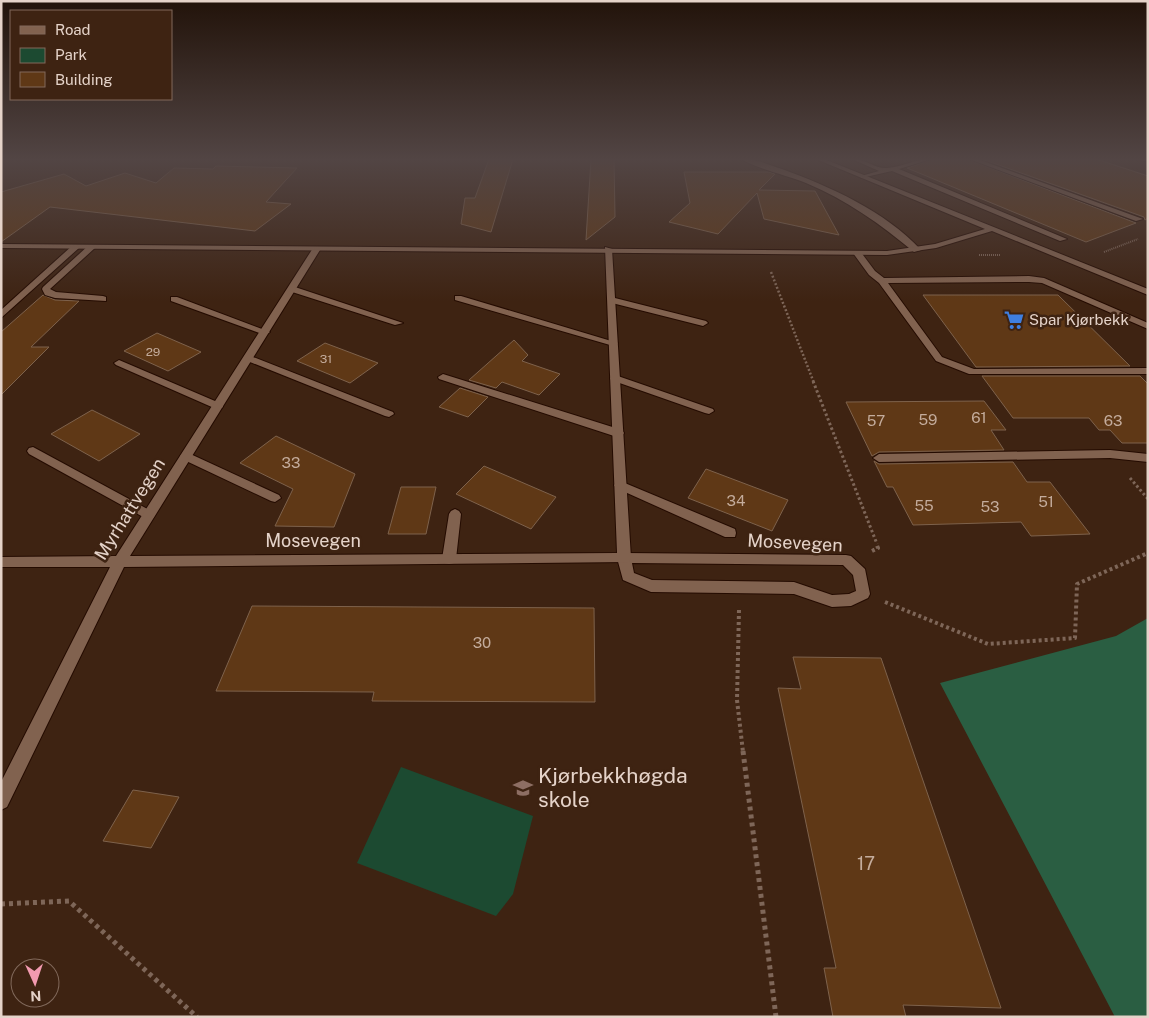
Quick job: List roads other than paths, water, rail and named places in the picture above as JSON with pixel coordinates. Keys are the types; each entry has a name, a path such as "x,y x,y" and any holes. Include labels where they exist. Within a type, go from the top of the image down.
{"street":[{"path":"858,207 873,215 917,250"},
{"path":"936,207 1148,292"},
{"path":"984,207 1063,239"},
{"path":"1104,207 1139,219"},
{"path":"1,246 857,253 917,250 992,229"},
{"path":"1,315 76,247"},
{"path":"92,247 46,289 48,293 55,295 103,299"},
{"name":"Myrhattvegen","path":"1,801 120,561 316,250"},
{"path":"608,250 624,558"},
{"path":"857,253 872,273 882,282 938,359 973,372 1148,371"},
{"path":"882,282 1029,279 1044,281 1148,326"},
{"path":"292,289 398,323"},
{"path":"458,298 613,343"},
{"path":"174,299 265,332"},
{"path":"611,300 703,323"},
{"path":"248,358 389,414"},
{"path":"119,363 218,406"},
{"path":"443,377 618,433"},
{"path":"615,378 709,411"},
{"path":"33,452 149,514"},
{"path":"879,458 1110,454 1148,458"},
{"path":"186,456 275,498"},
{"path":"620,485 730,533"},
{"path":"449,559 456,514"},
{"name":"Mosevegen","path":"1,562 624,558 846,560 860,573 863,594 850,600 832,601 794,588 651,586 628,576 624,558"}],"place":[{"name":"Spar Kjørbekk","path":"1014,320"},
{"name":"Kjørbekkhøgda skole","path":"523,788"}]}
